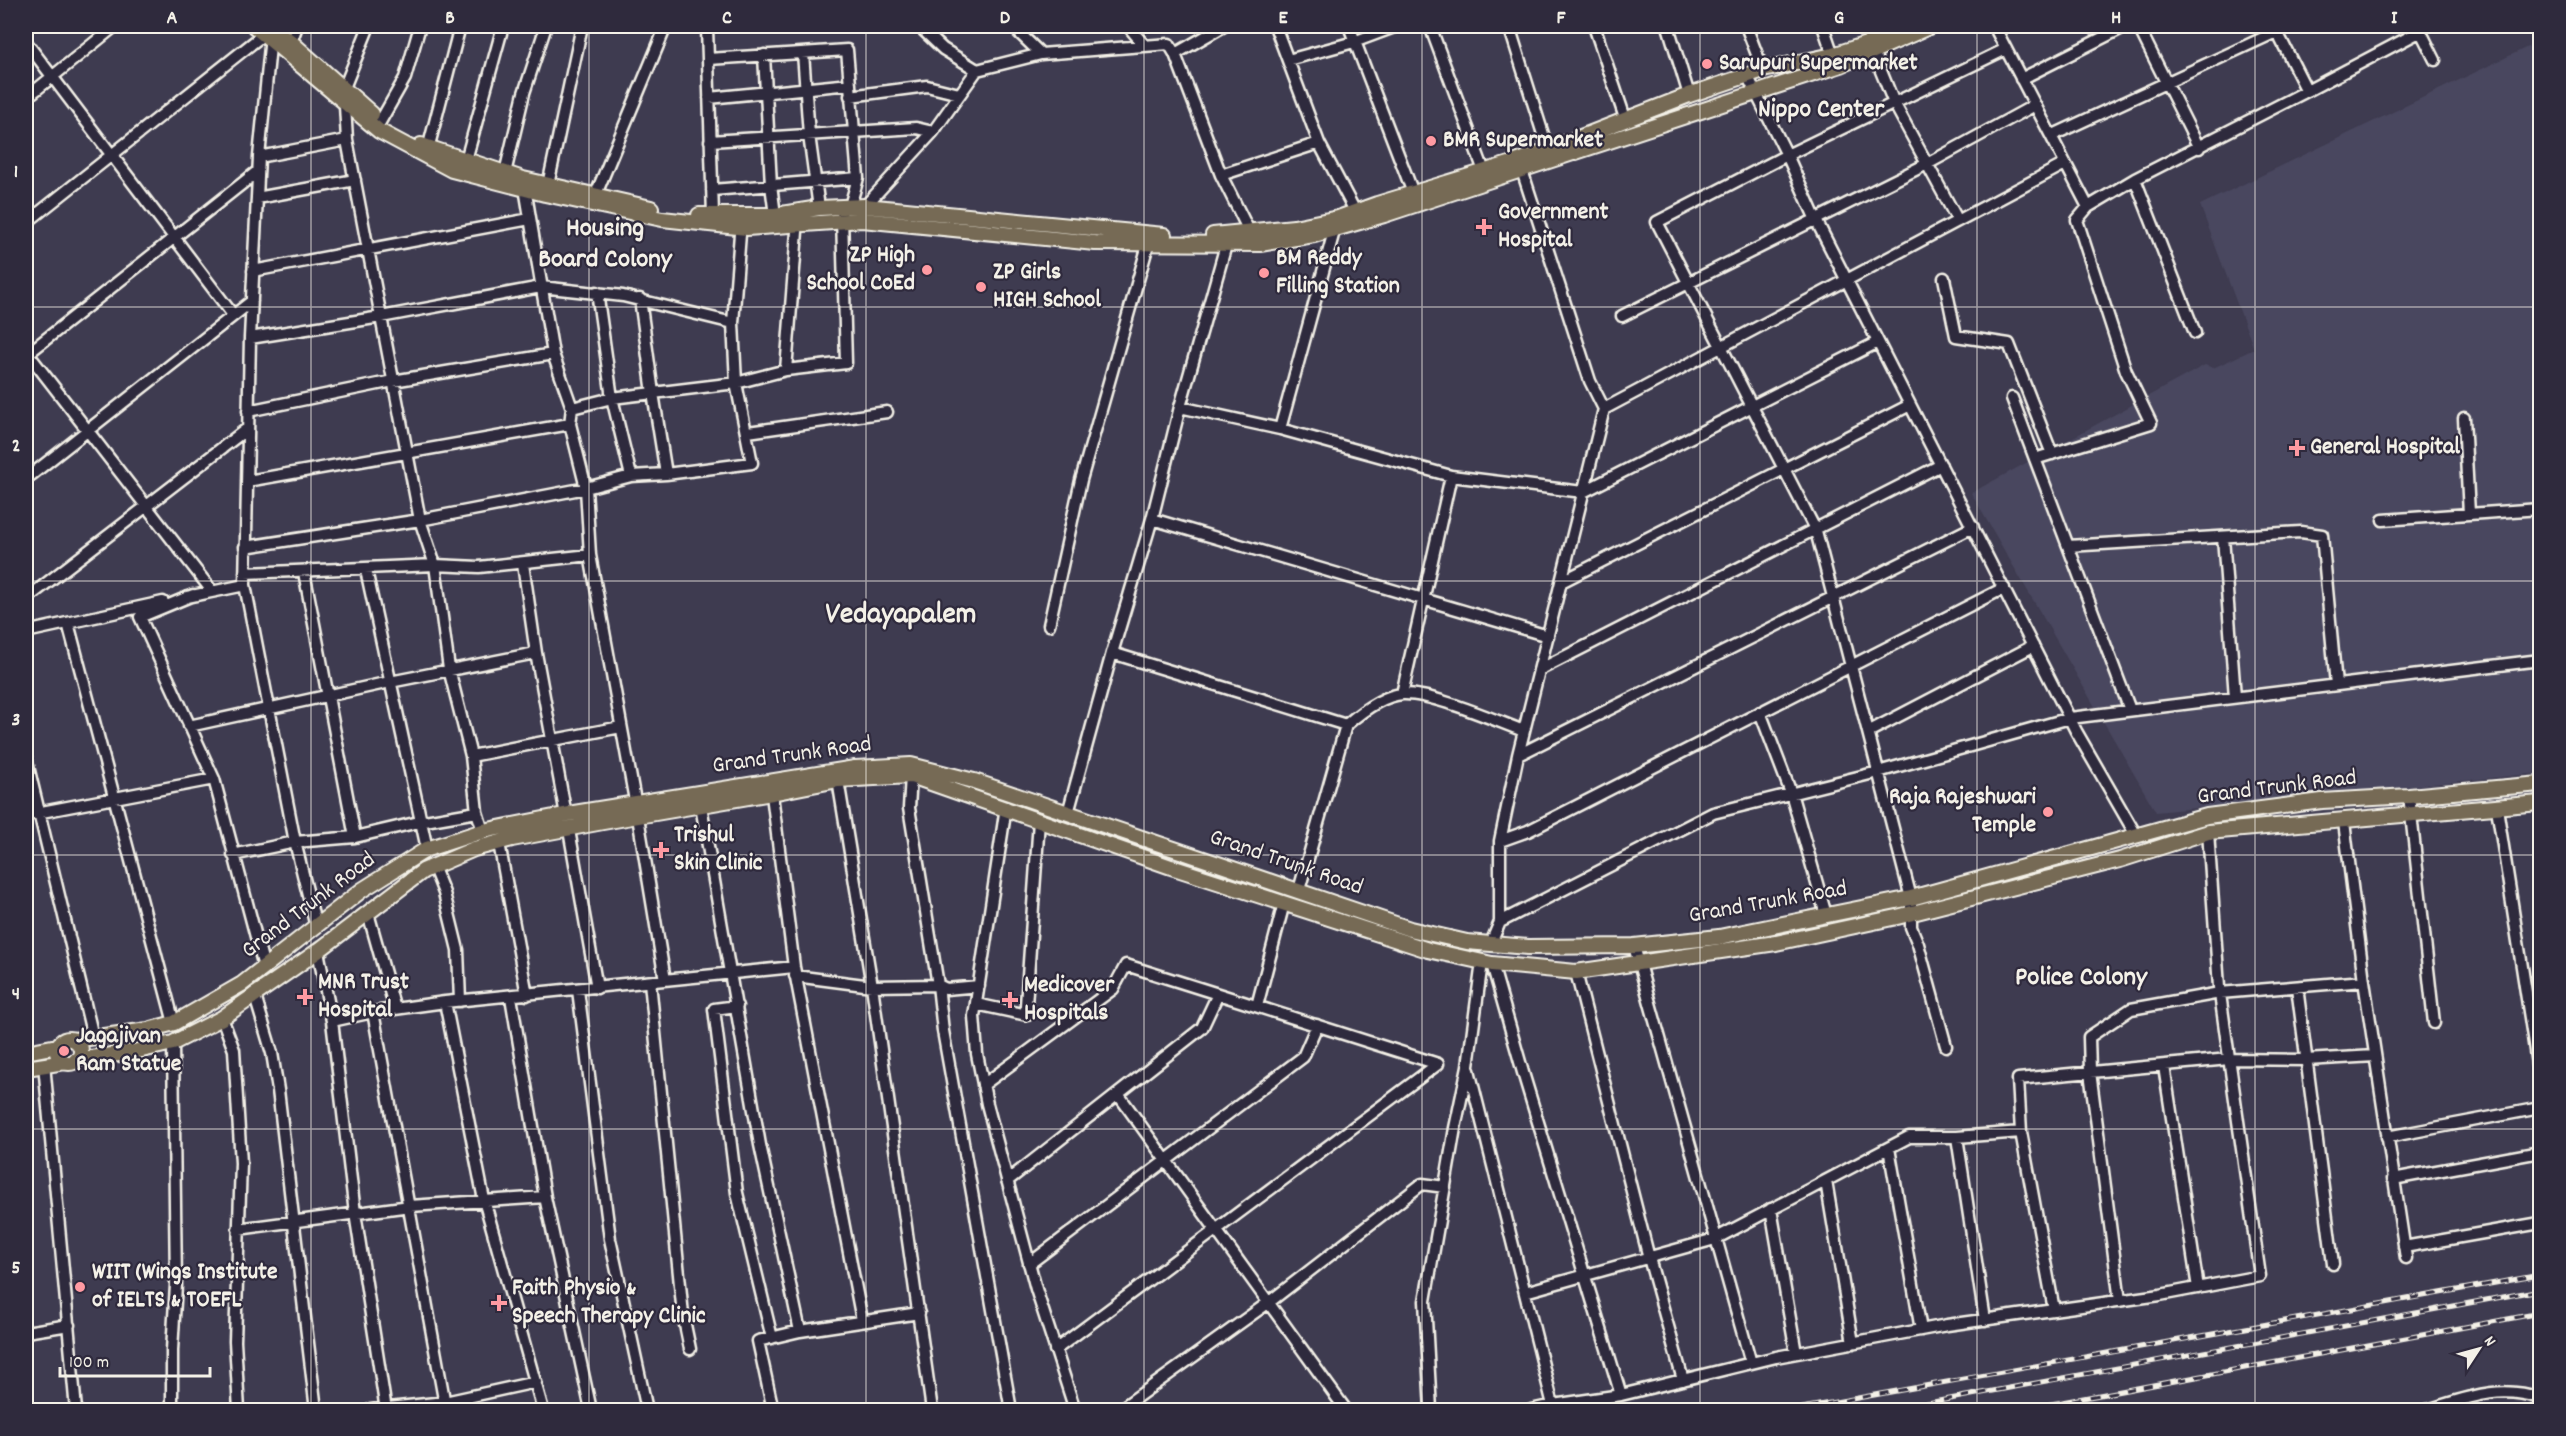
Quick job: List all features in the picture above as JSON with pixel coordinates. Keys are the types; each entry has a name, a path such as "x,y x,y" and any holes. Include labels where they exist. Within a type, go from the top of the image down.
{"main road":[{"path":"266,31 380,122 428,149 505,172 524,184 548,185 596,194 670,213 713,215 741,221 775,215 843,221 905,223 1095,243 1150,239 1228,239 1260,244 1336,223 1841,65 1900,29 1915,26"},
{"path":"1228,239 1249,231 1336,223 1356,213 1413,193 1484,171 1520,165 1548,150 1689,95 1748,77 1763,70 1871,47 1931,26"},
{"path":"266,31 291,42 379,131 452,170 524,184 662,219 741,221 798,218 819,208 865,206 1150,239"},
{"name":"Grand Trunk Road","path":"74,1040 148,1030 174,1023 242,984 362,890 427,849 483,831 566,815 636,810 771,787 855,768 911,765 974,781 1410,929 1467,942 1528,947 1634,946 1719,937 1911,898 2207,816 2322,801 2541,784"},
{"path":"26,1068 133,1052 173,1043 222,1018 254,993 318,951 423,872 474,849 569,830 636,810 701,806 771,787 911,776 1279,902 1428,950 1487,963 1576,972 1776,943 1910,914 2120,860 2208,832 2344,822 2541,803"},
{"path":"1278,883 1279,902"},
{"path":"1306,892 1307,911"},
{"path":"1465,958 1467,942"},
{"path":"1527,968 1528,947"},
{"path":"26,1052 57,1046 62,1040 74,1040 81,1049 70,1061"},
{"path":"57,1046 58,1058 70,1061"}],"street":[{"path":"26,98 115,26"},
{"path":"291,42 297,26"},
{"path":"369,26 344,95 347,140 420,520 435,565 449,669 471,756 477,812 483,831"},
{"path":"380,122 405,78 420,26"},
{"path":"428,149 460,26"},
{"path":"466,160 503,26"},
{"path":"505,172 524,93 546,26"},
{"path":"548,185 582,26"},
{"path":"596,194 666,26"},
{"path":"919,26 943,49 977,70"},
{"path":"1012,26 1041,54"},
{"path":"1128,26 1145,46"},
{"path":"1175,54 1224,26"},
{"path":"1275,26 1319,143 1356,213"},
{"path":"1349,26 1413,193"},
{"path":"1288,60 1354,42 1397,26"},
{"path":"1430,26 1484,171"},
{"path":"1509,26 1548,150"},
{"path":"1594,26 1626,121"},
{"path":"1668,26 1689,95"},
{"path":"1746,26 1763,70"},
{"path":"1822,26 1833,55"},
{"path":"1994,26 2088,207"},
{"path":"2021,78 2126,26"},
{"path":"2138,26 2199,148"},
{"path":"2051,136 2166,83 2275,28 2289,26"},
{"path":"707,28 713,215"},
{"path":"2275,28 2307,91"},
{"path":"2035,459 2151,423 2126,371 2077,220 2088,207 2135,179 2307,91 2419,28 2435,60"},
{"path":"26,224 266,31"},
{"path":"266,31 250,338 245,579 295,842 316,927"},
{"path":"26,42 233,315"},
{"path":"865,206 933,132 977,70 1041,54 1168,44 1175,54 1221,175 1249,231"},
{"path":"1871,47 1894,103 1929,163 1958,221"},
{"path":"1946,1046 1918,944 1911,927 1911,898 1816,531 1657,222 1787,155 2006,49"},
{"path":"572,408 653,393 736,384 786,370 846,363 843,221 846,206 858,178 847,50 708,59"},
{"path":"802,53 819,208"},
{"path":"764,55 771,185 775,215"},
{"path":"1748,77 1787,155 1815,220 2033,646 2136,835"},
{"path":"709,98 850,84"},
{"path":"850,96 927,86 959,94"},
{"path":"1622,316 1929,163 2035,105"},
{"path":"710,141 916,128 933,132"},
{"path":"259,157 347,140"},
{"path":"1221,175 1319,143"},
{"path":"1604,409 2065,164"},
{"path":"1491,943 1500,922 1500,841 1518,755 1604,409 1590,381 1520,165"},
{"path":"212,591 26,353 258,171"},
{"path":"712,190 858,178"},
{"path":"2135,179 2195,333"},
{"path":"257,198 355,180"},
{"path":"524,184 553,354 572,408 570,424 586,488 590,555 665,980"},
{"path":"786,370 798,218"},
{"path":"253,271 530,219"},
{"path":"245,547 420,520 586,488 631,476 752,464 748,432 736,384 733,323 741,221"},
{"path":"1280,429 1336,223"},
{"path":"1049,625 1081,480 1150,239"},
{"path":"1068,813 1152,519 1180,407 1228,239"},
{"path":"1944,278 1956,336 2009,344 2052,454"},
{"path":"250,338 381,317 541,287 640,299 733,323"},
{"path":"597,292 612,399 631,476"},
{"path":"640,299 666,474"},
{"path":"26,478 252,301"},
{"path":"1180,407 1280,429 1451,476 1584,492 1878,342"},
{"path":"248,411 393,381 553,354"},
{"path":"2012,398 2130,710"},
{"path":"1561,582 1911,405"},
{"path":"748,432 887,412"},
{"path":"2464,418 2469,514"},
{"path":"247,482 570,424"},
{"path":"26,599 248,428"},
{"path":"1539,670 1816,531 1941,465"},
{"path":"1402,694 1451,476"},
{"path":"2383,520 2541,509"},
{"path":"1152,519 1548,636"},
{"path":"1518,755 1973,527"},
{"path":"2068,546 2301,532 2322,535 2336,685"},
{"path":"2223,537 2235,697"},
{"path":"26,632 193,596 245,579 304,572 435,565 479,567 523,564 590,555"},
{"path":"523,564 536,653 566,815"},
{"path":"366,570 419,822 427,849"},
{"path":"304,572 355,837"},
{"path":"1500,841 1528,831 2004,588"},
{"path":"193,596 140,616 214,779 264,967"},
{"path":"68,623 174,1023"},
{"path":"1868,732 2033,646"},
{"path":"189,726 449,669 536,653"},
{"path":"1112,653 1346,725"},
{"path":"1500,922 1713,813 1878,772 2070,717 2541,660"},
{"path":"1306,892 1346,725 1365,708 1402,694 1427,697 1524,731"},
{"path":"1760,712 1791,793 1826,915"},
{"path":"471,756 621,727"},
{"path":"26,758 37,812 93,1037"},
{"path":"911,776 909,808 938,985 943,1031 1011,1410"},
{"path":"26,814 214,779"},
{"path":"838,780 872,986 932,1410"},
{"path":"771,787 794,971 862,1320"},
{"path":"2409,796 2434,1023"},
{"path":"701,806 760,1145 800,1331"},
{"path":"1006,807 974,1016 977,1054 1029,1264 1075,1410"},
{"path":"2497,808 2537,1040 2541,1085"},
{"path":"233,855 295,842 355,837 419,822 477,812"},
{"path":"976,1005 1027,1015 1040,821"},
{"path":"2344,822 2386,1137 2406,1258"},
{"path":"569,830 597,988"},
{"path":"1531,1410 1621,1395 1796,1353 1921,1330 2198,1288 2260,1276 2220,993 2208,832"},
{"path":"500,843 527,995"},
{"path":"434,868 444,893 458,950 460,1001"},
{"path":"1257,1006 1279,902"},
{"path":"368,913 395,1009"},
{"path":"1634,946 1750,1363"},
{"path":"318,951 332,1021 355,1213 386,1409"},
{"path":"1431,1410 1425,1301 1487,963"},
{"path":"1487,963 1621,1395"},
{"path":"983,1085 1113,989 1126,965 1438,1064 1055,1350"},
{"path":"332,1021 373,1012 445,1002 578,990 731,972 794,971 872,986 938,985 946,989 979,986"},
{"path":"1576,972 1649,1258 1683,1380"},
{"path":"2120,1300 2090,1072 2089,1037 2131,1010 2220,993 2364,981"},
{"path":"650,982 683,1316 690,1349"},
{"path":"2297,987 2333,1264"},
{"path":"578,990 610,1239 646,1410"},
{"path":"254,993 272,1053 278,1089 316,1410"},
{"path":"1007,1181 1202,1028 1218,994"},
{"path":"511,997 545,1197 591,1410"},
{"path":"445,1002 484,1200 543,1410"},
{"path":"736,1006 714,1009 737,1193 772,1338"},
{"path":"373,1012 446,1406"},
{"path":"222,1018 234,1050 241,1163 235,1341 239,1410"},
{"path":"1029,1264 1303,1057 1317,1025"},
{"path":"172,1410 172,1350 176,1285 173,1043"},
{"path":"2054,1310 2021,1132 2018,1079 2229,1059 2306,1060 2375,1056"},
{"path":"44,1064 76,1410"},
{"path":"1468,1066 1553,1405"},
{"path":"2164,1066 2198,1288"},
{"path":"1118,1094 1346,1410"},
{"path":"2386,1137 2541,1108"},
{"path":"1525,1292 1715,1239 1909,1137 1957,1137 2021,1132"},
{"path":"1957,1137 1985,1320"},
{"path":"1888,1148 1921,1330"},
{"path":"2393,1179 2541,1152"},
{"path":"1826,1181 1852,1343"},
{"path":"1119,1410 1268,1303 1422,1184 1445,1187"},
{"path":"238,1228 293,1223 410,1206 545,1197"},
{"path":"1772,1209 1796,1353"},
{"path":"2404,1247 2541,1223"},
{"path":"773,1410 758,1341 862,1320 919,1313"},
{"path":"26,1332 69,1325"},
{"path":"370,1410 446,1406 536,1382"},
{"path":"2427,1410 2482,1393 2521,1391 2541,1398"},
{"path":"2535,1410 2541,1407"}],"shaded area":[{"name":"General Hospital","path":"2540,41 2540,773 2156,812 1971,493 2205,365 2213,368 2254,349 2200,205"}],"railway":[{"path":"1791,1410 2540,1275"},
{"path":"1890,1410 2540,1290"},
{"path":"2019,1410 2540,1313"}],"place":[{"name":"Sarupuri Supermarket","path":"1707,64"},
{"name":"BMR Supermarket","path":"1431,141"},
{"name":"Government Hospital","path":"1484,227"},
{"name":"ZP High School CoEd","path":"927,270"},
{"name":"BM Reddy Filling Station","path":"1264,273"},
{"name":"ZP Girls HIGH School","path":"981,287"},
{"name":"General Hospital","path":"2297,448"},
{"name":"Raja Rajeshwari Temple","path":"2048,812"},
{"name":"Trishul Skin Clinic","path":"661,850"},
{"name":"MNR Trust Hospital","path":"305,997"},
{"name":"Medicover Hospitals","path":"1010,1000"},
{"name":"Jagajivan Ram Statue","path":"64,1051"},
{"name":"WIIT (Wings Institute of IELTS & TOEFL","path":"80,1287"},
{"name":"Faith Physio & Speech Therapy Clinic","path":"499,1303"}],"district":[{"name":"Nippo Center","path":"1821,110"},
{"name":"Housing Board Colony","path":"605,244"},
{"name":"Vedayapalem","path":"901,616"},
{"name":"Police Colony","path":"2081,978"}]}
